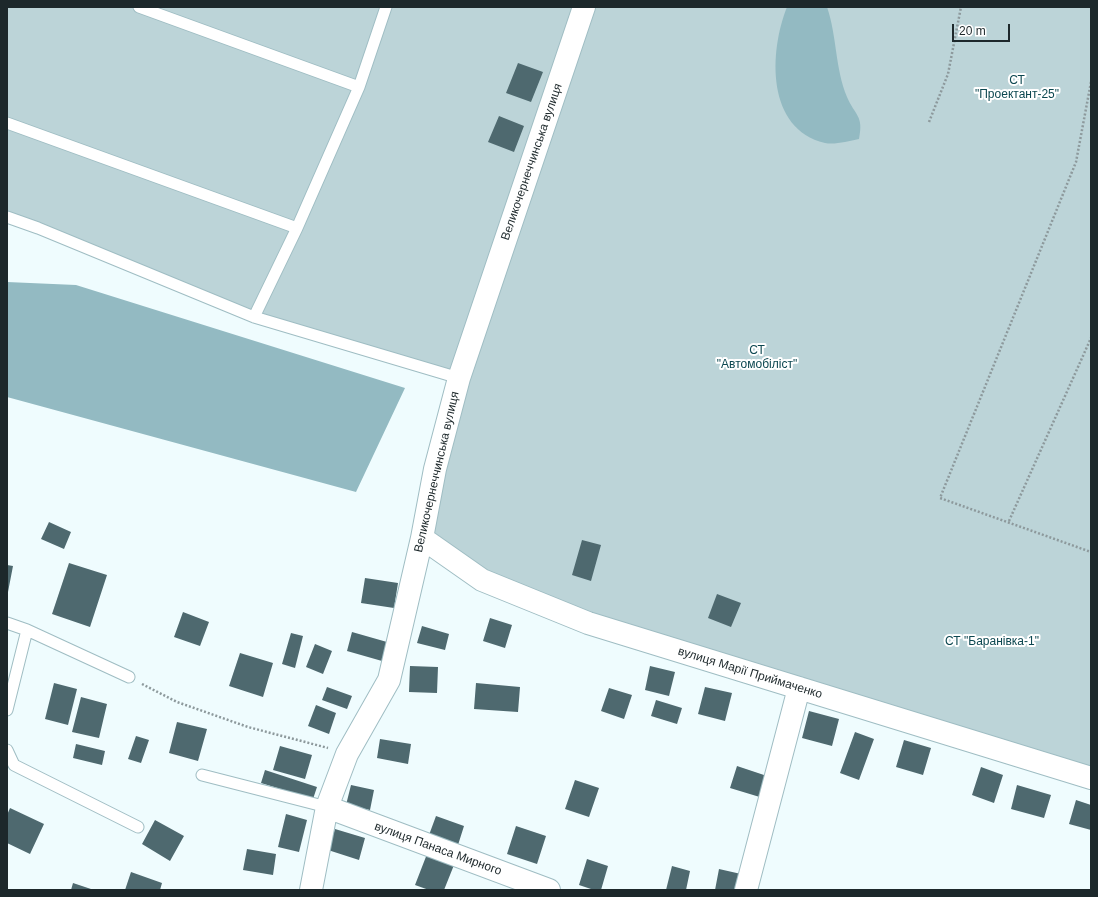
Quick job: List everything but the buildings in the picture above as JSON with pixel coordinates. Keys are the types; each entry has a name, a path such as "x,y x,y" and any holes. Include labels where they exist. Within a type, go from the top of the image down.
{"street":[{"name":"Великочернеччинська вулиця","path":"311,890 328,807 347,754 389,680 422,538 435,469 459,378 584,7"},
{"name":"вулиця Марії Приймаченко","path":"422,538 482,580 581,620 1091,778"},
{"path":"746,890 799,688"},
{"name":"вулиця Панаса Мирного","path":"328,807 549,890"}],"lane":[{"path":"139,7 359,87"},
{"path":"254,317 298,228 359,87 386,7"},
{"path":"7,123 298,228"},
{"path":"7,217 38,228 254,317 459,378"},
{"path":"7,623 27,630 129,677"},
{"path":"7,710 27,630"},
{"path":"7,750 14,765 138,827"},
{"path":"202,775 328,807"}],"path":[{"path":"929,122 948,74 961,7"},
{"path":"1091,82 1076,162 940,498 1009,521 1091,552"},
{"path":"1009,521 1091,338"},
{"path":"129,677 177,702 248,727 347,754"}],"green space":[{"path":"7,7 1091,7 1091,778 588,623 422,538 459,378 254,317 7,217"}],"shaded area":[{"path":"787,7 827,7 833,29 843,86 850,103 860,120 859,139 833,144 825,143 806,135 792,122 782,106 777,87 777,45 781,25"},
{"path":"7,282 76,285 405,388 356,492 7,397"}],"park label":[{"name":"СТ \"Проектант-25\"","path":"1017,88"},
{"name":"СТ \"Автомобіліст\"","path":"757,358"},
{"name":"СТ \"Баранівка-1\"","path":"992,642"}]}
